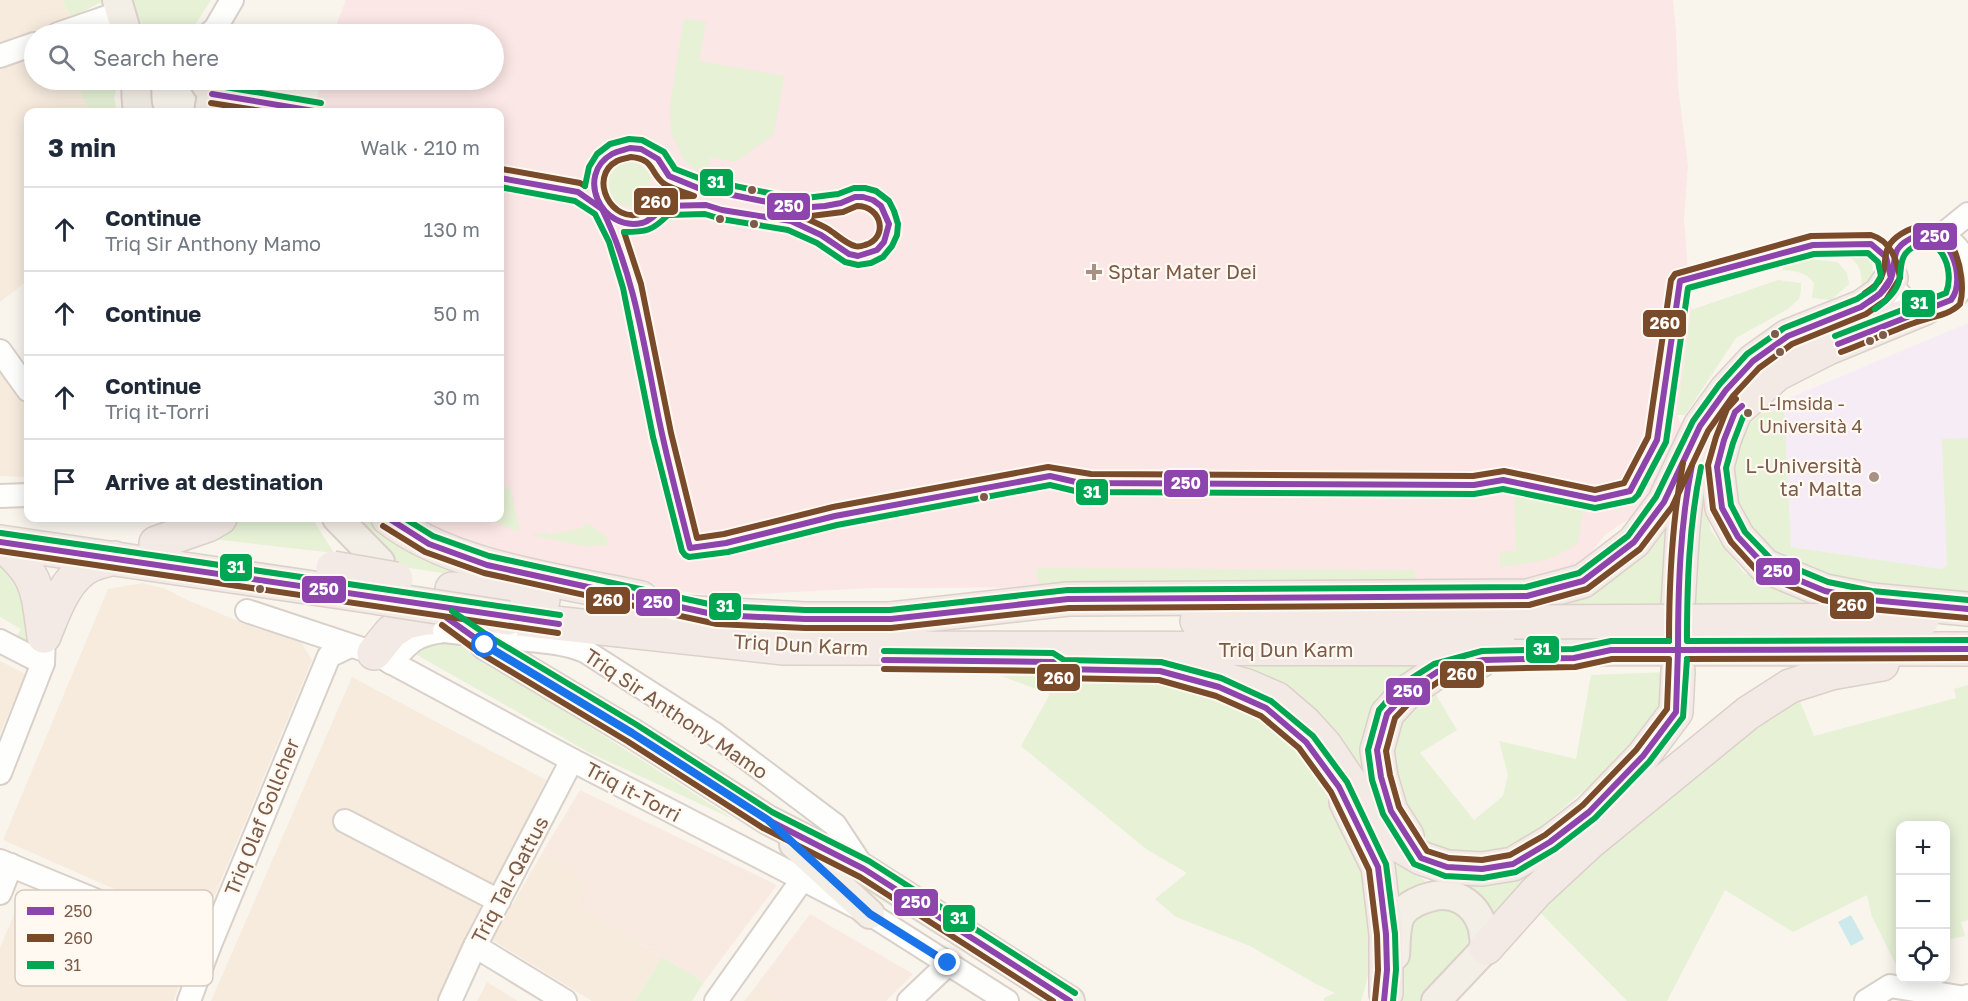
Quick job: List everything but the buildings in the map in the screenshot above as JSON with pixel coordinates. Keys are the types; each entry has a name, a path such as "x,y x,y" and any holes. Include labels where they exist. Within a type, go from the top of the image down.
{"highway":[{"path":"891,619 1068,598 1527,596 1583,581 1634,542 1664,502 1700,426 1726,390 1753,361 1788,336 1861,307 1880,294 1891,278"},
{"path":"1687,490 1706,459 1716,436 1735,412 1777,374 1828,348 1925,308"},
{"path":"1735,412 1717,466 1722,508 1738,537 1765,566 1825,591 1871,600 1968,609"},
{"path":"1678,606 1687,490 1700,426"},
{"name":"Triq Dun Karm","path":"0,519 333,568 452,589 596,607 717,615 805,619 1514,622 1968,620"},
{"path":"156,543 213,522"},
{"path":"394,522 429,544 487,565 717,615"},
{"path":"0,542 17,557 31,575 38,591 43,650"},
{"name":"Triq Dun Karm","path":"0,542 354,594 500,634 784,648 1968,649"},
{"path":"43,650 63,594 77,575 90,565 114,558"},
{"path":"372,654 391,632 406,622 425,618 500,634"},
{"path":"784,648 812,659 1053,662 1179,667 1247,686 1278,699 1305,723 1325,746 1368,809 1399,845 1421,858 1447,867 1482,869 1513,864 1550,842 1588,812 1643,756 1676,712 1678,671"},
{"path":"1421,858 1391,811 1377,750 1387,714 1407,692 1437,672 1483,660 1574,658 1611,650"},
{"path":"1485,948 1536,892 1590,842 1748,713 1790,686 1831,674 1880,664 1968,661"},
{"path":"1053,662 1060,669 1160,671 1219,687 1266,708 1306,742 1339,788 1378,867 1386,934 1385,997"}],"main road":[{"path":"211,90 213,94 211,108"},
{"path":"341,522 380,562"},
{"name":"Triq Sir Anthony Mamo","path":"500,634 632,733 768,820 864,869 1070,1001"},
{"path":"768,820 870,914"},
{"path":"1385,997 1393,974 1397,933 1402,914 1420,899 1440,894 1458,896 1473,909 1482,925 1485,948 1436,1001"}],"street":[{"path":"218,24 232,0"},
{"path":"107,24 126,20"},
{"path":"0,56 24,48"},
{"path":"1941,236 1968,214"},
{"path":"1922,234 1941,236 1954,245 1966,262 1963,282 1954,298 1944,305 1925,308 1914,306 1902,299 1895,289 1891,278 1892,261 1904,242 1922,234"},
{"path":"0,351 24,384"},
{"path":"0,496 24,495"},
{"name":"Triq it-Torri","path":"247,611 372,654 870,914 1007,1001"},
{"name":"Triq Sir Anthony Mamo","path":"372,654 427,633 444,632 500,634 559,643 585,651 713,733 835,825 864,869"},
{"path":"0,641 43,650 0,773"},
{"name":"Triq Olaf Gollcher","path":"213,937 329,656 372,654"},
{"name":"Triq Tal-Qattus","path":"450,1001 475,946 572,760"},
{"path":"345,821 499,901"},
{"path":"0,893 5,863 71,890"},
{"path":"716,1001 802,880"},
{"path":"475,946 565,1001"},
{"path":"909,1001 948,963"},
{"name":"Triq Olaf Gollcher","path":"189,1001 195,986"},
{"path":"1866,1001 1890,986 1966,998 1968,996"}],"shaded area":[{"path":"0,0 63,0 65,8 74,16 62,21 62,24 24,24 24,90 80,90 87,108 24,108 24,283 0,302"},
{"name":"Sptar Mater Dei","path":"346,0 1673,0 1678,86 1688,166 1684,219 1691,310 1677,415 1685,432 1646,502 1633,516 1605,535 1581,566 1498,586 872,588 716,596 579,577 437,532 426,522 504,522 504,108 314,108 319,90 504,90 504,24 337,24"},
{"name":"L-Università ta' Malta","path":"1968,323 1968,548 1941,569 1791,547 1770,406"},
{"path":"0,370 24,399 24,477 0,476"},
{"path":"143,583 166,589 257,629 298,637 312,660 213,900 213,890 117,890 3,840 108,589"},
{"path":"0,661 25,674 0,734"},
{"path":"352,677 546,780 439,1001 211,1001"},
{"path":"580,790 777,885 704,982 575,905 589,880 542,853"},
{"path":"542,853 589,880 575,905 662,957 635,1001 592,1001 492,940"},
{"path":"15,912 15,986 179,986 173,1001 0,1001 0,948"},
{"path":"810,914 913,974 886,1001 782,1001 756,986"},
{"path":"487,982 518,1001 477,1001"},
{"path":"756,986 782,1001 744,1001"}],"green space":[{"path":"63,0 105,0 74,16 65,8"},
{"path":"131,0 211,0 195,24 142,24"},
{"path":"684,18 706,22 699,61 784,76 774,134 736,162 710,157 708,171 692,168 682,157 671,132 670,104"},
{"path":"80,90 116,90 114,98 116,108 87,108"},
{"path":"629,162 644,169 651,184 644,199 629,206 614,199 607,184 614,169"},
{"path":"1834,249 1861,253 1872,263 1871,283 1861,288 1859,267 1852,259"},
{"path":"1809,259 1838,262 1847,273 1849,284 1831,300 1812,298 1814,283 1811,279 1800,273 1783,270 1782,266"},
{"path":"1778,280 1801,283 1799,299 1788,309 1736,338 1685,415 1677,415 1691,310"},
{"path":"1784,410 1791,547 1941,569 1947,565 1942,439 1968,438 1968,596 1801,575 1741,534 1727,446 1761,413"},
{"path":"1700,483 1711,531 1744,573 1813,599 1886,613 1695,611"},
{"path":"510,487 520,532 496,522 504,522 504,489"},
{"path":"1514,492 1584,507 1577,544 1549,558 1500,567 1500,552 1516,551"},
{"path":"1669,510 1664,610 1512,611"},
{"path":"227,522 315,522 334,553 195,537"},
{"path":"350,522 382,522 486,580 404,567 368,547"},
{"path":"583,524 588,524 607,537 608,545 583,546 532,535 546,532 547,535 583,528"},
{"path":"0,560 29,579 34,648 15,640 21,629 0,617"},
{"path":"1036,568 1415,570 1414,587 1039,585"},
{"path":"440,637 459,643 735,820 590,753 410,651"},
{"path":"1195,661 1442,662 1409,676 1375,795 1346,756"},
{"path":"1670,672 1656,715 1637,746 1526,839 1488,854 1447,852 1417,839 1384,740 1432,688 1457,730 1420,753 1474,820 1503,796 1508,775 1499,741 1576,759 1591,675"},
{"path":"1001,676 1139,678 1167,682 1218,695 1248,709 1275,728 1300,751 1322,777 1340,806 1365,869 1371,902 1372,954 1361,1001 1324,1001 1324,998 1335,993 1250,946 1176,917 1155,899 1187,873 1146,849 1021,746 1050,694"},
{"path":"1968,685 1968,920 1961,922 1965,936 1950,939 1950,821 1896,821 1896,965 1872,917 1867,895 1793,932 1725,890 1667,1001 1627,1001 1532,904 1574,864 1798,696 1814,736 1956,698 1954,689"},
{"path":"1388,846 1426,882 1486,886 1518,881 1538,872 1492,931 1479,908 1400,908"},
{"path":"835,863 1045,1001 852,882"},
{"path":"1450,904 1467,920 1469,942 1465,955 1421,1001 1392,1001 1403,975 1404,934 1413,915"},
{"path":"662,957 704,982 692,1001 635,1001"}],"water":[{"path":"1851,915 1864,939 1851,946 1838,922"}],"transit line":[{"name":"31","path":"243,90 321,103"},
{"name":"250","path":"212,94 296,108"},
{"name":"260","path":"211,103 243,108"},
{"name":"31","path":"585,186 589,167 597,154 610,144 629,139 642,140 664,152 675,169 701,179 798,199 838,194 854,188 876,191 889,201 898,224 897,235 883,257 871,263 858,265 845,262 817,243 788,230 721,219 705,214 668,215 648,230 624,232"},
{"name":"250","path":"630,148 641,149 658,159 669,176 698,188 797,208 841,203 855,197 873,200 881,206 889,224 884,242 877,250 858,256 849,254 821,235 791,221 722,210 706,205 664,206 642,223 627,223 615,219 605,211 598,200 594,187 595,175 601,163 612,154 630,148"},
{"name":"260","path":"631,157 648,163 666,185 694,196 661,197 643,213 632,215 622,213 607,198 604,178 608,168 617,161 631,157"},
{"name":"260","path":"504,169 580,183 585,186"},
{"name":"250","path":"504,179 578,192 602,209"},
{"name":"31","path":"410,522 433,536 489,556 718,606 805,610 890,610 1068,590 1526,587 1579,573 1628,536 1656,497 1693,421 1719,385 1747,354 1784,328 1857,299 1874,288 1881,276 1878,262 1868,253 1814,254 1688,288 1666,442 1638,495 1633,500 1595,508 1503,489 1474,494 1091,492 1050,485 837,525 728,552 689,557 682,551 653,437 623,288 609,242 595,214 575,201 504,188"},
{"name":"260","path":"857,206 866,207 877,216 880,230 873,241 861,246 848,243 825,227 803,217 843,212 857,206"},
{"name":"250","path":"394,522 429,544 487,565 717,615 805,619 891,619 1068,599 1527,596 1583,581 1634,542 1664,502 1700,426 1726,390 1753,361 1788,336 1861,307 1880,294 1891,278 1886,257 1871,244 1813,245 1680,281 1657,440 1630,491 1595,499 1503,480 1474,485 1091,483 1050,476 835,516 726,543 690,548 665,449 643,336 630,284 602,209"},
{"name":"260","path":"1841,352 1914,323 1944,314 1960,304 1961,277 1953,247 1944,235 1933,227 1919,226 1901,234 1887,249 1880,280 1865,293"},
{"name":"260","path":"383,526 425,552 484,573 717,624 805,628 891,628 1069,608 1529,605 1587,589 1640,549 1672,507 1708,431 1733,396 1759,368 1792,344 1866,314 1886,300 1900,278 1895,258 1888,246 1871,235 1811,236 1675,274 1671,280 1648,437 1624,483 1595,490 1504,471 1473,476 1091,474 1048,467 833,507 724,534 697,538 671,433 641,284 624,232"},
{"name":"250","path":"1838,344 1951,300 1956,291 1956,267 1946,245 1927,234 1907,241 1897,250 1888,284 1882,293 1870,301"},
{"name":"31","path":"1835,336 1946,293 1949,273 1942,254 1936,247 1919,244 1906,253 1902,260 1899,281 1893,293 1875,309"},
{"name":"260","path":"1736,399 1727,409 1708,465 1713,509 1731,542 1759,573 1823,600 1870,609 1967,618"},
{"name":"250","path":"1742,406 1735,412 1717,467 1722,508 1738,537 1765,566 1825,591 1871,600 1968,609"},
{"name":"31","path":"1748,413 1743,417 1726,468 1731,505 1745,532 1770,558 1828,582 1872,591 1968,600"},
{"name":"260","path":"1669,641 1672,552 1683,463"},
{"name":"250","path":"1678,650 1681,557 1692,465"},
{"name":"31","path":"1701,467 1690,554 1687,641 1968,640"},
{"name":"31","path":"1,533 560,615"},
{"name":"250","path":"0,542 559,624"},
{"name":"260","path":"0,551 558,633"},
{"name":"31","path":"452,611 490,637 637,725 772,812 869,861 1075,993"},
{"name":"250","path":"447,618 485,645 632,733 768,820 864,869 1070,1001"},
{"name":"260","path":"442,625 480,653 627,741 763,828 860,877 1053,1001"},
{"name":"31","path":"1669,641 1611,641 1573,649 1482,651 1434,664 1401,685 1379,710 1368,750 1372,780 1383,814 1414,864 1445,876 1483,878 1516,872 1555,849 1595,818 1649,762 1683,717 1687,659"},
{"name":"250","path":"1678,650 1968,649"},
{"name":"250","path":"1611,650 1678,650 1676,712 1643,756 1589,812 1550,842 1513,864 1482,869 1447,867 1421,858 1391,811 1381,777 1377,750 1387,714 1407,692 1437,672 1483,660 1574,658 1611,650"},
{"name":"31","path":"884,651 1053,653 1064,660 1161,662 1221,678 1271,701 1313,736 1347,782 1386,864 1395,934 1396,970 1393,1001"},
{"name":"260","path":"1687,659 1968,658"},
{"name":"260","path":"1612,659 1669,659 1667,709 1636,750 1583,805 1545,835 1510,855 1482,860 1449,858 1427,851 1399,807 1386,751 1395,718 1413,699 1441,680 1484,669 1575,667 1612,659"},
{"name":"250","path":"884,660 1053,662 1060,669 1160,671 1219,687 1266,708 1306,742 1339,787 1378,867 1386,934 1387,970 1384,1001"},
{"name":"260","path":"884,669 1049,671 1059,678 1159,680 1216,696 1261,716 1299,748 1331,792 1369,870 1377,935 1378,970 1375,1000"}],"place":[{"name":"Sptar Mater Dei","path":"1094,272"},
{"name":"L-Imsida - Università 4","path":"1748,413"},
{"name":"L-Università ta' Malta","path":"1874,477"}],"route":[{"path":"485,645 632,733 768,820 870,914 948,963"}]}
